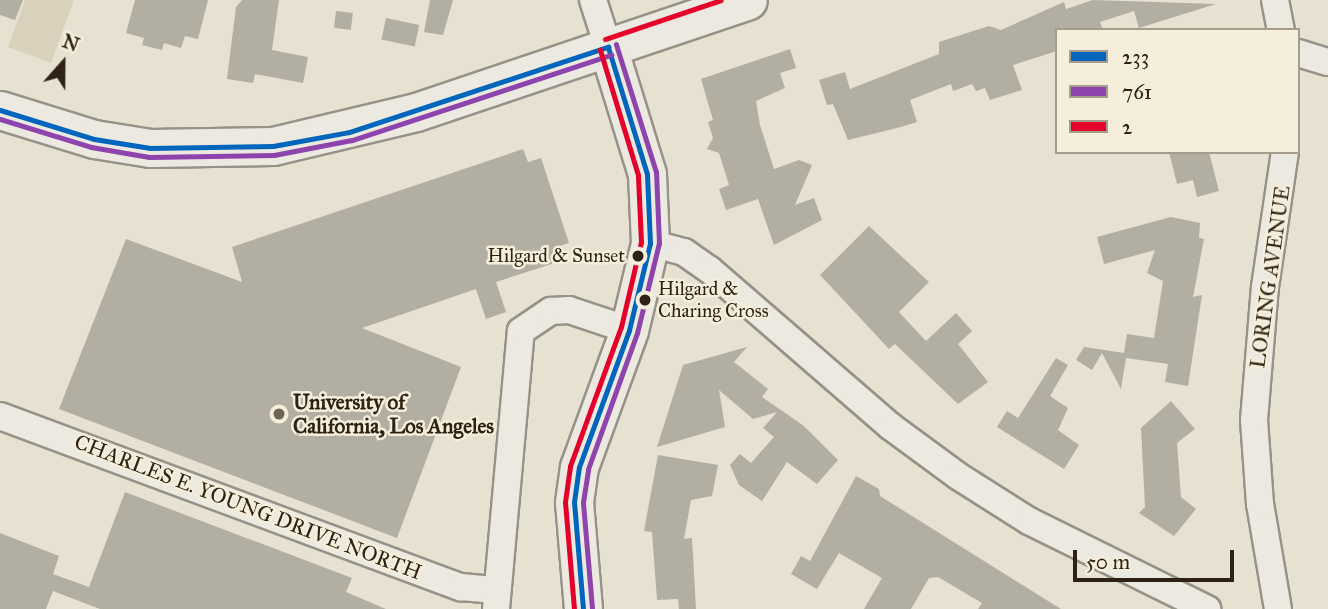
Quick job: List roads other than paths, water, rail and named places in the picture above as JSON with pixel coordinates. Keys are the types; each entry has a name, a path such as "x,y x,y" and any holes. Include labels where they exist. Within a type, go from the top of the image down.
{"main road":[{"path":"0,110 94,139 150,148 273,146 349,132 748,0"},
{"path":"583,609 574,502 579,467 629,330 650,243 647,174 608,47"}],"street":[{"path":"593,0 608,47"},
{"path":"1275,0 1281,28"},
{"path":"1300,54 1328,62"},
{"name":"LORING AVENUE","path":"1279,609 1260,504 1254,420 1265,287 1285,154"},
{"path":"650,243 684,252 710,270 890,426 958,476 1030,521 1207,609"},
{"path":"497,599 521,331 551,311 569,310 629,330"},
{"name":"CHARLES E. YOUNG DRIVE NORTH","path":"0,416 497,599"}],"place":[{"name":"Hilgard & Sunset","path":"638,256"},
{"name":"Hilgard & Charing Cross","path":"645,300"},
{"name":"University of California, Los Angeles","path":"279,414"}]}
